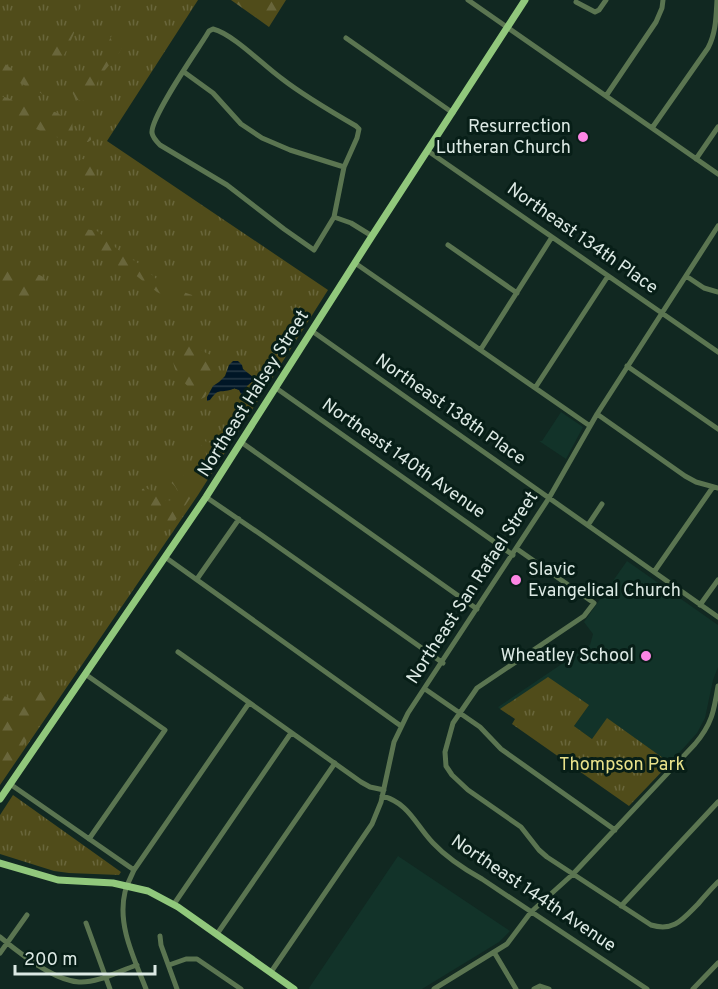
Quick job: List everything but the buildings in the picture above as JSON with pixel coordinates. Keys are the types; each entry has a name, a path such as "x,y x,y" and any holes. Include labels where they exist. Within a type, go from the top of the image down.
{"main road":[{"name":"Northeast Halsey Street","path":"0,799 206,497 525,0"},
{"path":"0,863 58,880 107,882 148,891 174,904 294,989"}],"street":[{"path":"468,0 718,174"},
{"path":"576,2 595,12 606,0"},
{"path":"606,96 656,21 663,0"},
{"path":"652,128 715,40 717,0"},
{"path":"213,29 219,30 283,80 359,129 344,166 343,185 334,217 314,250 220,181 156,141 152,133 153,122 184,72 206,36 213,29"},
{"path":"346,38 453,113"},
{"path":"184,72 213,93 241,124 262,138 290,150 344,166"},
{"path":"696,159 718,127"},
{"name":"Northeast 134th Place","path":"428,151 718,352"},
{"path":"334,217 351,223 372,236"},
{"name":"Northeast San Rafael Street","path":"271,972 377,813 392,748 401,726 513,555 597,414 718,226"},
{"path":"481,349 552,237"},
{"path":"448,244 517,293"},
{"path":"355,263 590,426"},
{"path":"535,388 608,276"},
{"path":"686,276 704,288 718,292"},
{"name":"Northeast 138th Place","path":"312,331 718,617"},
{"path":"627,366 718,429"},
{"name":"Northeast 140th Avenue","path":"276,388 513,555"},
{"path":"597,414 686,476 696,482 716,488 654,572"},
{"path":"241,442 477,609"},
{"path":"206,497 442,663"},
{"path":"588,525 603,504"},
{"path":"197,579 239,519"},
{"path":"516,549 594,603 584,616 477,688 453,723 445,758 448,771 463,786 521,827 543,854 655,926 674,925 684,919 718,882"},
{"path":"165,557 401,726"},
{"path":"700,605 718,580"},
{"name":"Northeast 144th Avenue","path":"178,652 364,784 402,805 428,837 450,859 647,989"},
{"path":"85,674 165,730 89,839"},
{"path":"434,989 507,944 531,912 573,874 615,830 704,733 711,720 718,687"},
{"path":"425,689 480,728 501,749 615,830"},
{"path":"146,989 124,924 123,905 127,885 134,870 249,703"},
{"path":"174,904 291,733"},
{"path":"217,934 335,763"},
{"path":"10,784 134,870"},
{"path":"621,906 718,802"},
{"path":"0,954 27,915"},
{"path":"86,923 110,989"},
{"path":"0,936 57,977 79,982 90,981 137,965"},
{"path":"160,936 177,989"},
{"path":"494,952 516,989"},
{"path":"169,965 186,959 197,959 241,989"},
{"path":"693,989 718,963"},
{"path":"534,989 540,986 549,989"}],"shaded area":[{"path":"561,412 583,427 566,459 539,441 542,441"},
{"name":"Wheatley School","path":"627,561 718,625 718,667 705,718 697,733 670,763 607,719 592,739 574,726 588,706 500,709 498,707 590,645 593,634 584,622"},
{"path":"398,856 510,931 499,942 422,989 310,989 309,988"}],"green space":[{"path":"0,0 198,0 107,141 328,290 198,495 0,785"},
{"path":"85,0 98,0 74,33 61,61 56,63 51,54 52,43"},
{"path":"231,0 286,0 269,27"},
{"path":"124,27 129,32 119,53 101,75 90,97 83,101 77,100 72,91 74,83 96,64 115,32"},
{"path":"0,60 17,73 24,71 40,82 49,89 47,94 38,92 0,73"},
{"path":"0,96 23,106 55,112 72,121 73,131 91,136 91,140 80,142 77,145 0,115"},
{"path":"82,159 88,160 96,167 94,178 85,188 81,188 74,180 76,166"},
{"path":"85,229 97,231 163,285 192,295 193,298 183,302 176,297 165,296 134,274 120,268 112,257 98,255 86,246 71,240 70,237 74,233"},
{"path":"0,270 20,272 24,276 39,275 44,278 48,286 33,310 28,312 15,293 0,291"},
{"path":"183,344 217,358 220,362 205,397 201,399 182,380 174,366 176,352"},
{"path":"235,421 240,423 171,527 168,527 165,521 144,502 142,489 152,491 163,501 175,500 176,488 163,476 161,472 164,467 170,463 173,464 184,476 191,478 198,473 206,461 204,448 188,435 188,432 197,430 206,442 214,443 218,440 221,430"},
{"path":"0,547 25,569 27,576 46,588 45,600 41,600 0,565"},
{"name":"Thompson Park","path":"548,677 589,705 574,726 592,739 607,718 670,763 629,806 512,724 515,719 500,709"},
{"path":"51,691 57,694 0,780 2,741 0,694 24,705 37,693"},
{"path":"13,795 121,872 119,875 54,871 0,854 0,815"}],"water":[{"path":"233,361 238,361 243,369 253,377 245,394 242,396 239,390 234,388 217,392 207,401 213,386 225,376"}],"place":[{"name":"Resurrection Lutheran Church","path":"583,137"},
{"name":"Slavic Evangelical Church","path":"516,580"},
{"name":"Wheatley School","path":"646,656"}]}
